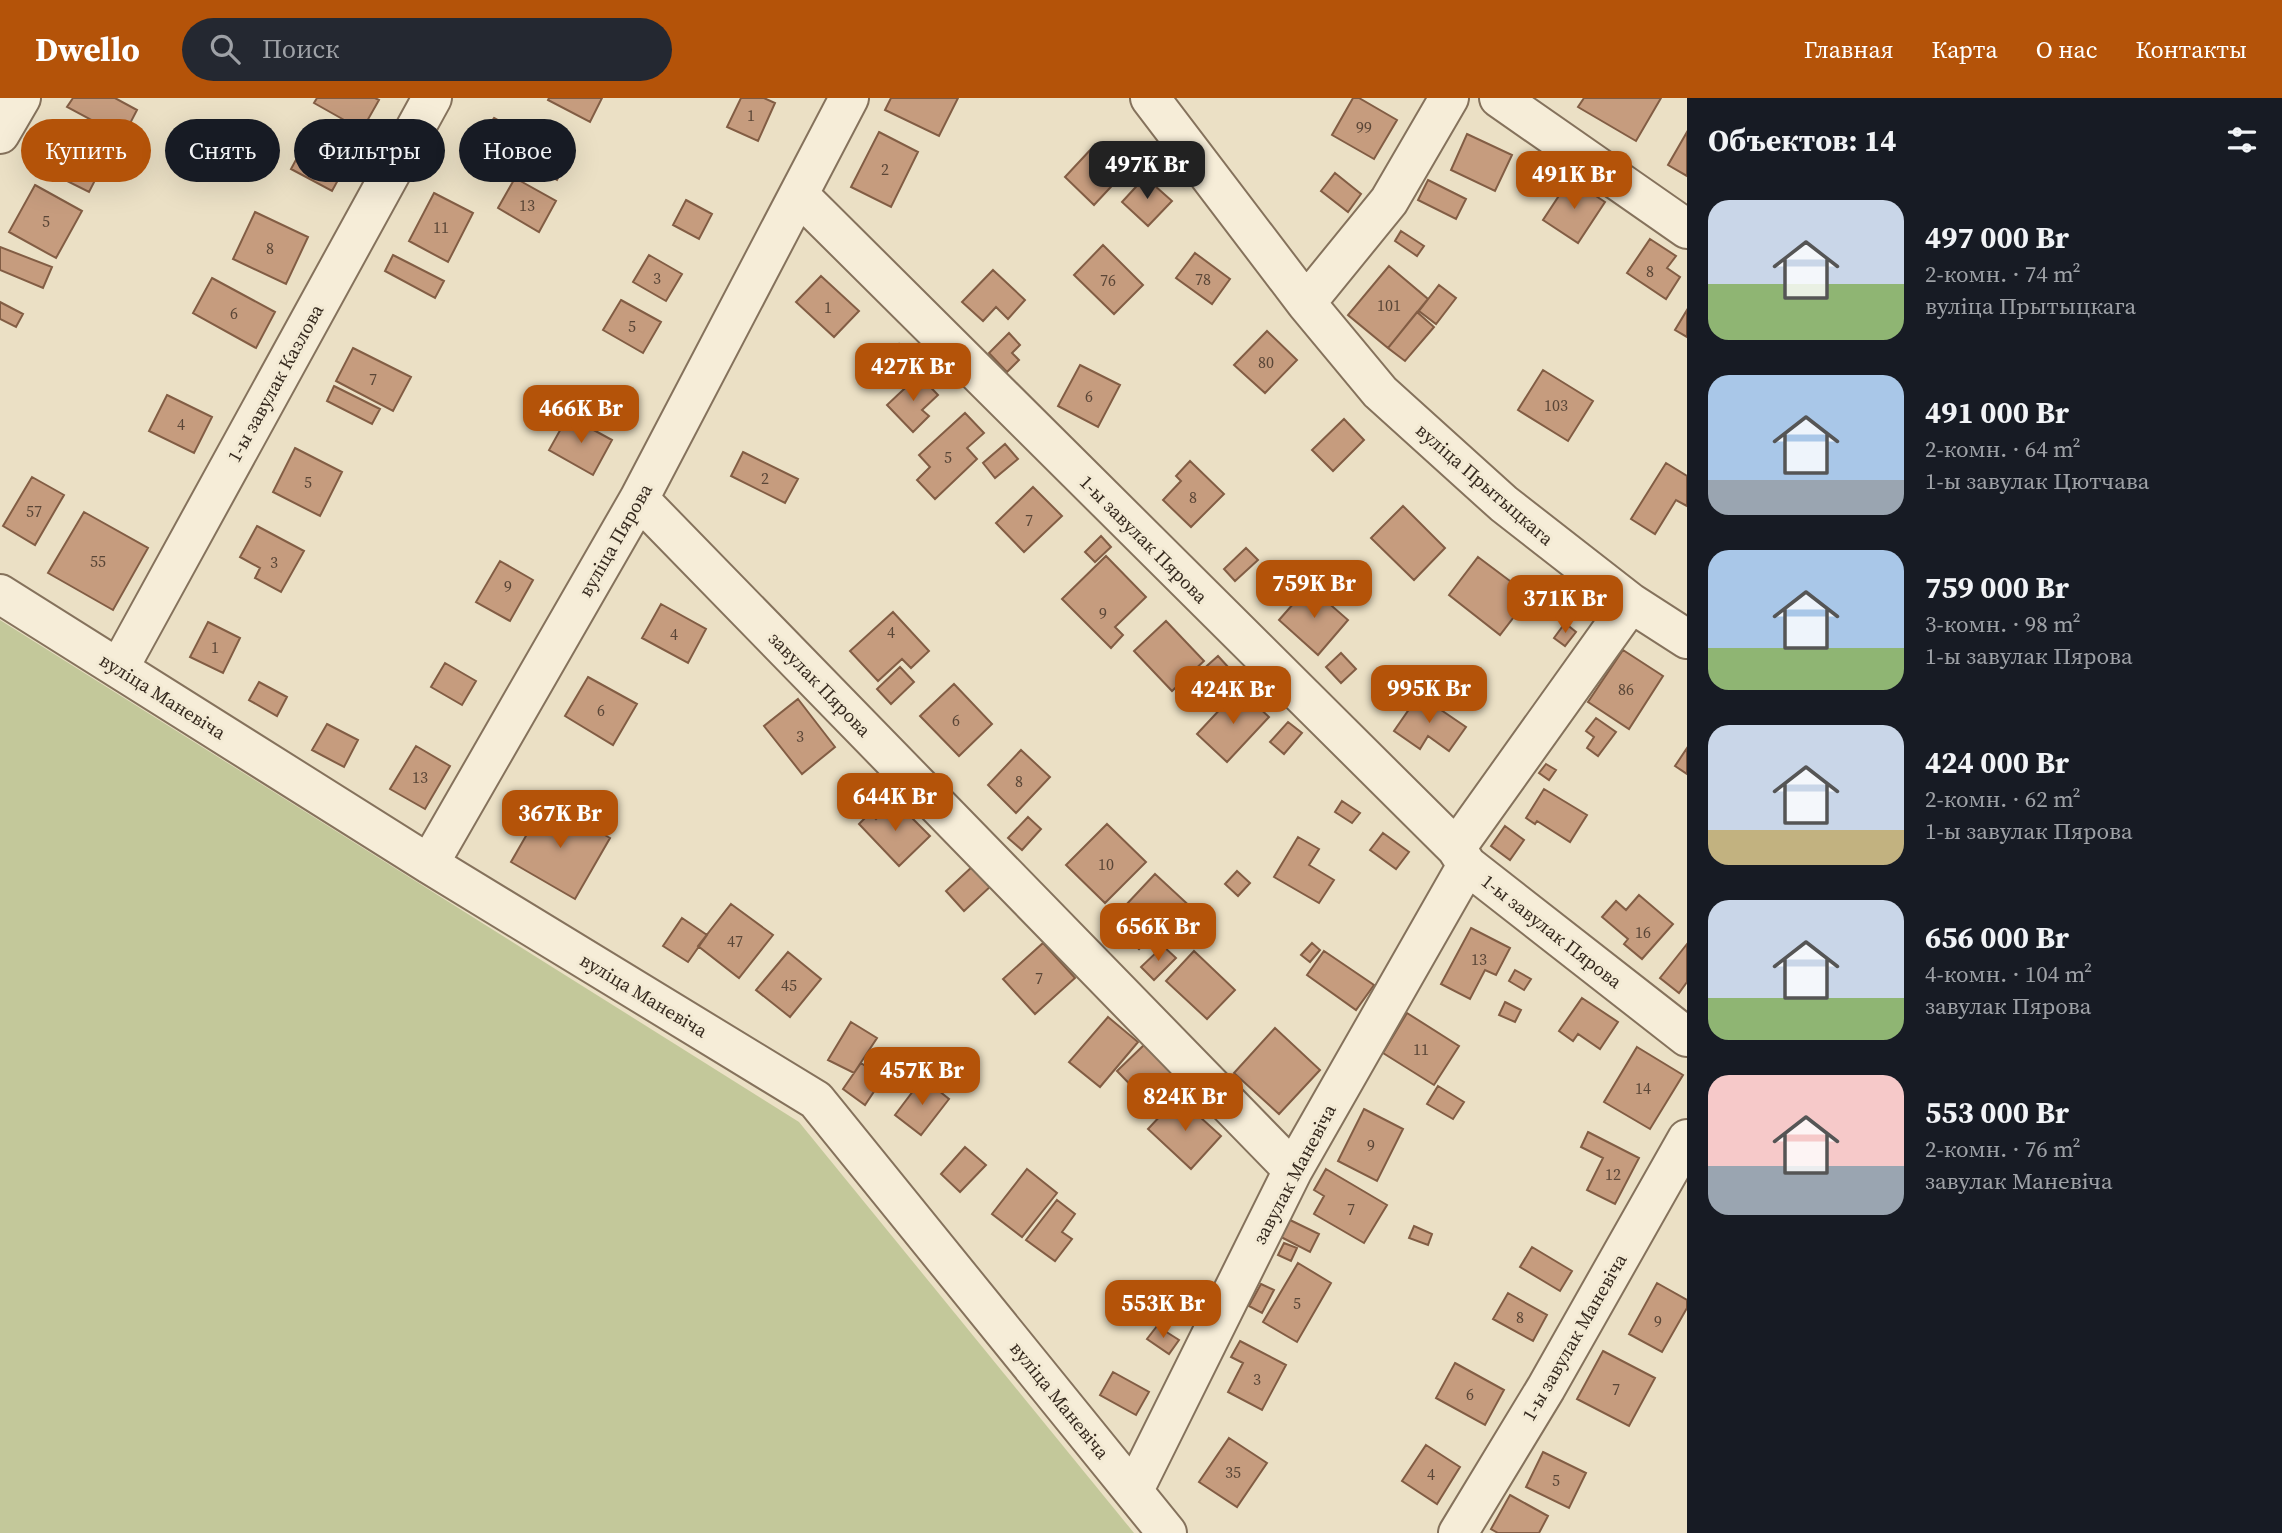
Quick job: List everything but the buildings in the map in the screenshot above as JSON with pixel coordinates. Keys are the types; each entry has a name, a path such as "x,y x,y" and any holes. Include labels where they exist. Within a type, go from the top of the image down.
{"street":[{"path":"0,134 21,98"},
{"name":"1-ы завулак Казлова","path":"119,668 432,98"},
{"name":"вуліца Пярова","path":"429,864 639,499 849,98"},
{"name":"вуліца Прытыцкага","path":"1150,98 1306,303 1380,392 1504,504 1631,603 1687,639"},
{"path":"1306,303 1389,201 1449,98"},
{"path":"1499,98 1687,229"},
{"name":"1-ы завулак Пярова","path":"799,195 1461,857 1687,1037"},
{"name":"завулак Пярова","path":"639,499 1293,1170"},
{"name":"вуліца Маневіча","path":"0,594 429,864 816,1100 1167,1533"},
{"name":"завулак Маневіча","path":"1134,1490 1293,1170 1461,857 1631,603"},
{"name":"1-ы завулак Маневіча","path":"1458,1533 1546,1388 1687,1139"}],"green space":[{"path":"0,620 799,1122 1134,1533 0,1533"}]}
